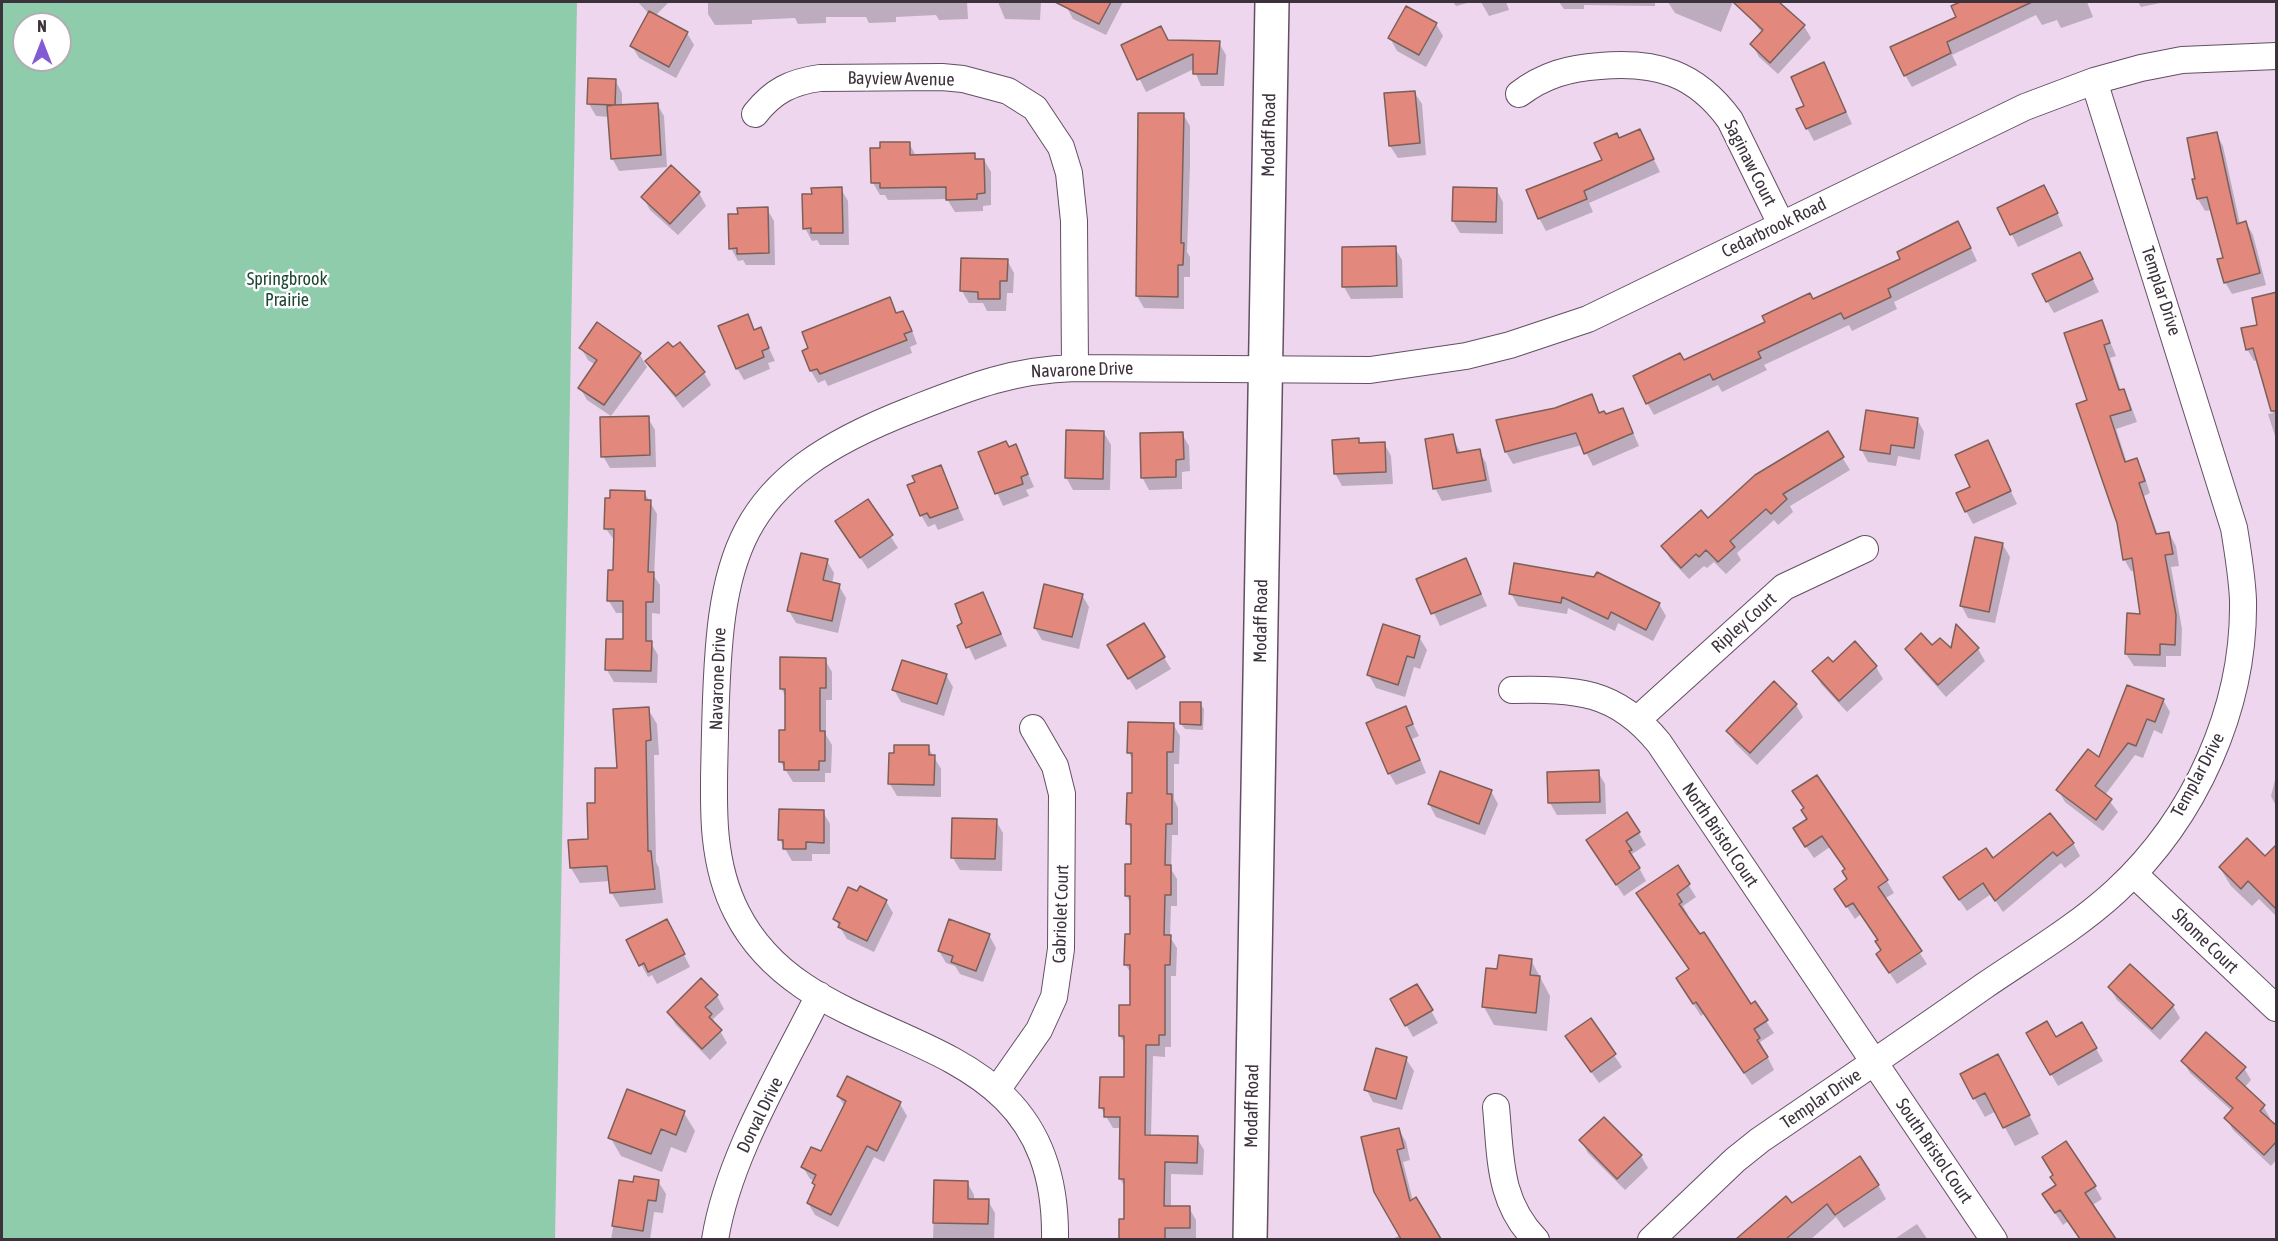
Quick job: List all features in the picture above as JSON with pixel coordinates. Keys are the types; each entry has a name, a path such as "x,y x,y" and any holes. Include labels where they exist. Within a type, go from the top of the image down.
{"street":[{"name":"Modaff Road","path":"1250,1239 1272,2"},
{"name":"Cedarbrook Road","path":"1265,370 1370,370 1466,356 1510,345 1588,319 2025,107 2094,81 2182,60 2277,56"},
{"name":"Saginaw Court","path":"1518,94 1551,75 1577,67 1631,63 1667,70 1685,79 1712,99 1730,120 1781,224"},
{"name":"Bayview Avenue","path":"755,114 767,99 783,87 800,81 820,78 942,77 963,79 1008,91 1035,108 1061,147 1069,173 1074,221 1075,368"},
{"name":"Templar Drive","path":"1651,1239 1735,1160 2101,904 2134,874 2188,800 2224,727 2233,694 2240,651 2243,601 2234,528 2219,474 2094,81"},
{"name":"Navarone Drive","path":"1055,1239 1055,1210 1050,1178 1042,1153 1017,1110 997,1090 957,1062 819,995 777,964 745,927 721,873 717,856 714,798 717,646 722,605 734,560 757,512 791,474 841,440 980,383 1041,369 1265,370"},
{"name":"Ripley Court","path":"1638,719 1784,587 1865,549"},
{"name":"North Bristol Court","path":"1512,690 1582,693 1608,700 1638,719 1659,743 1873,1064"},
{"name":"Cabriolet Court","path":"997,1090 1047,1017 1059,976 1062,794 1055,766 1033,728"},
{"name":"Shome Court","path":"2134,874 2277,1008"},
{"name":"Dorval Drive","path":"715,1239 720,1209 731,1174 819,995"},
{"name":"South Bristol Court","path":"1873,1064 1994,1239"},
{"path":"1496,1107 1506,1193 1523,1226 1536,1239"}],"green space":[{"name":"Springbrook Prairie","path":"2,2 577,2 555,1239 2,1239"}],"building":[{"path":"1055,2 1111,2 1099,24"},
{"path":"1733,2 1779,2 1805,25 1770,63 1750,44 1763,30"},
{"path":"1960,2 2032,2 1947,42 1951,53 1904,76 1890,47 1956,17 1951,6"},
{"path":"1406,6 1437,23 1419,55 1388,38"},
{"path":"649,11 688,32 669,67 630,46"},
{"path":"1161,26 1168,40 1220,41 1217,74 1193,74 1193,54 1137,80 1121,45"},
{"path":"1824,62 1846,112 1806,129 1796,109 1804,106 1791,77"},
{"path":"588,78 616,79 615,105 658,103 661,155 611,159 607,106 614,105 587,104"},
{"path":"1415,91 1420,143 1389,146 1384,93"},
{"path":"1138,113 1184,113 1181,243 1184,243 1183,265 1178,265 1178,297 1136,296"},
{"path":"1640,129 1654,159 1584,191 1587,199 1538,219 1526,190 1602,160 1594,143 1617,133 1619,138"},
{"path":"2217,132 2237,224 2246,221 2260,273 2224,283 2217,259 2223,258 2207,197 2197,199 2187,138"},
{"path":"880,142 910,142 910,155 975,153 975,159 984,159 985,193 977,194 977,199 946,200 946,187 880,188 880,183 871,183 870,148 880,148"},
{"path":"671,165 700,192 670,224 641,197"},
{"path":"2044,185 2058,213 2010,235 1997,208"},
{"path":"842,187 843,233 811,233 811,228 803,229 802,194 812,194 811,188"},
{"path":"1453,187 1497,188 1496,222 1452,221"},
{"path":"768,207 769,253 737,254 737,248 729,249 728,214 738,214 737,208"},
{"path":"1958,221 1971,248 1888,289 1891,297 1844,319 1841,313 1758,352 1761,358 1713,380 1710,374 1646,404 1633,376 1680,353 1684,360 1765,322 1762,316 1810,293 1813,299 1900,259 1897,252"},
{"path":"1396,246 1397,286 1342,287 1342,247"},
{"path":"2080,252 2093,279 2046,302 2032,274"},
{"path":"961,258 1008,259 1007,281 1000,281 1000,299 978,299 978,292 960,291"},
{"path":"2277,292 2277,411 2271,411 2253,348 2246,350 2241,328 2257,325 2252,298"},
{"path":"890,297 896,313 903,311 912,331 904,334 907,340 820,374 817,369 810,371 802,351 808,348 802,332"},
{"path":"748,314 754,330 761,327 769,348 762,351 764,357 736,369 718,326"},
{"path":"2102,320 2110,343 2104,345 2119,390 2124,389 2131,410 2110,416 2125,462 2137,458 2145,481 2139,483 2156,534 2169,532 2173,554 2165,555 2176,615 2175,645 2160,644 2160,655 2125,654 2127,613 2140,614 2132,558 2123,560 2117,523 2076,404 2087,400 2064,333"},
{"path":"597,322 641,353 604,405 578,388 597,360 579,348"},
{"path":"668,342 673,347 680,342 705,372 676,396 645,361"},
{"path":"1592,394 1599,413 1604,411 1606,414 1623,408 1633,433 1584,454 1576,433 1505,452 1496,420 1555,408"},
{"path":"1866,410 1918,418 1914,448 1891,445 1890,454 1860,450"},
{"path":"649,416 650,455 601,457 600,417"},
{"path":"1066,430 1104,431 1103,479 1065,478"},
{"path":"1828,431 1844,457 1783,494 1787,499 1771,514 1766,509 1730,541 1735,547 1718,562 1706,550 1699,557 1696,554 1681,568 1661,546 1701,510 1708,518 1755,475"},
{"path":"1183,432 1184,459 1176,460 1176,477 1141,478 1140,433"},
{"path":"1453,434 1457,453 1480,449 1486,480 1433,489 1425,439"},
{"path":"1359,438 1359,443 1385,442 1386,472 1334,474 1332,440"},
{"path":"1988,440 2011,491 1965,512 1956,493 1970,487 1955,455"},
{"path":"1006,441 1009,447 1016,444 1028,474 1021,477 1023,484 995,494 978,452"},
{"path":"941,465 958,508 930,518 927,513 920,516 907,485 915,482 912,476"},
{"path":"610,490 645,491 645,500 651,500 648,572 654,572 653,602 646,602 646,641 652,641 651,671 605,670 606,639 623,639 623,601 607,601 608,570 613,570 614,529 604,529 605,498 610,498"},
{"path":"868,499 893,535 860,558 835,521"},
{"path":"1975,537 2003,543 1989,612 1960,606"},
{"path":"801,553 828,559 823,580 840,584 832,621 787,611"},
{"path":"1466,558 1481,594 1431,614 1416,579"},
{"path":"1514,563 1594,577 1597,572 1660,603 1646,630 1611,612 1608,619 1562,597 1561,603 1509,594"},
{"path":"1044,584 1083,594 1072,637 1034,628"},
{"path":"983,592 1001,634 966,648 957,626 962,623 955,604"},
{"path":"1144,623 1165,657 1128,679 1107,645"},
{"path":"1383,624 1420,636 1414,658 1407,656 1398,685 1367,675"},
{"path":"1956,624 1979,648 1938,685 1905,649 1921,633 1932,645 1940,638 1951,648"},
{"path":"1855,641 1877,666 1839,701 1812,671 1828,657 1833,662"},
{"path":"780,657 826,658 826,688 820,688 820,731 825,731 825,761 819,761 819,770 784,770 784,762 779,762 779,730 785,730 785,689 780,689"},
{"path":"902,660 947,674 937,704 892,690"},
{"path":"1774,681 1797,704 1750,753 1726,731"},
{"path":"2127,685 2164,699 2155,722 2147,719 2136,746 2128,743 2095,786 2112,799 2096,820 2056,790 2088,749 2099,757"},
{"path":"1180,702 1201,702 1201,725 1180,724"},
{"path":"1406,706 1413,724 1406,727 1420,760 1388,774 1366,723"},
{"path":"649,707 651,740 646,741 648,851 651,851 655,889 610,893 607,866 570,868 568,840 588,839 587,803 595,803 595,768 617,768 613,709"},
{"path":"1128,722 1174,723 1173,752 1167,752 1167,794 1172,794 1172,824 1166,824 1165,865 1171,865 1171,895 1165,895 1164,935 1171,935 1170,965 1165,965 1165,1035 1159,1035 1159,1045 1146,1045 1145,1135 1198,1136 1197,1163 1165,1162 1164,1206 1190,1206 1190,1228 1165,1228 1165,1239 1119,1239 1119,1219 1124,1219 1124,1179 1119,1179 1120,1117 1104,1117 1104,1108 1099,1108 1100,1077 1124,1077 1124,1036 1119,1036 1119,1005 1130,1005 1130,965 1124,965 1125,934 1130,934 1130,896 1125,896 1125,864 1131,864 1131,824 1126,824 1127,793 1132,793 1132,753 1127,753"},
{"path":"894,745 929,745 929,755 935,755 934,785 888,784 889,753 894,753"},
{"path":"1599,770 1600,802 1548,803 1547,772"},
{"path":"1440,771 1492,790 1479,824 1428,804"},
{"path":"1817,775 1888,880 1878,887 1922,951 1889,973 1876,954 1881,950 1875,941 1878,940 1853,903 1846,907 1834,889 1847,879 1842,871 1845,869 1822,836 1805,847 1793,828 1807,819 1801,810 1804,808 1792,791"},
{"path":"779,809 824,810 824,843 806,842 806,849 783,849 783,840 778,840"},
{"path":"1627,812 1640,832 1626,841 1632,850 1629,851 1640,868 1616,885 1586,840"},
{"path":"2050,813 2074,843 2057,856 2053,852 1995,901 1983,883 1959,900 1943,877 1986,848 1993,858"},
{"path":"952,818 997,819 995,859 951,858"},
{"path":"2247,838 2265,856 2277,844 2277,910 2248,881 2241,889 2219,867"},
{"path":"1678,865 1690,884 1677,894 1682,902 1679,904 1700,934 1704,932 1751,1004 1755,1001 1768,1020 1754,1029 1760,1038 1757,1040 1768,1057 1744,1073 1696,1002 1693,1004 1676,978 1689,969 1636,893"},
{"path":"860,886 887,900 867,941 838,927 840,923 833,919 848,887 857,891"},
{"path":"667,919 685,954 648,972 644,963 639,966 626,940"},
{"path":"949,919 990,934 976,971 951,962 953,956 938,951"},
{"path":"1499,955 1532,959 1530,975 1540,976 1536,1013 1482,1007 1486,968 1497,969"},
{"path":"2130,964 2174,1005 2152,1029 2108,987"},
{"path":"701,978 718,995 705,1007 712,1014 709,1017 722,1030 702,1049 667,1012"},
{"path":"1417,984 1433,1010 1405,1026 1390,999"},
{"path":"1591,1018 1616,1054 1591,1072 1565,1036"},
{"path":"2047,1021 2056,1037 2082,1022 2097,1048 2050,1075 2026,1033"},
{"path":"2206,1032 2246,1067 2236,1078 2265,1105 2260,1111 2277,1126 2277,1141 2264,1155 2224,1118 2233,1108 2181,1061"},
{"path":"1376,1048 1407,1057 1396,1099 1364,1090"},
{"path":"1998,1054 2030,1115 2003,1128 1985,1093 1973,1099 1960,1074"},
{"path":"847,1076 901,1102 877,1151 867,1146 831,1215 807,1203 815,1185 812,1183 816,1175 801,1167 811,1147 821,1151 846,1101 837,1096"},
{"path":"627,1089 685,1111 676,1135 661,1129 651,1154 608,1138"},
{"path":"1604,1117 1642,1155 1617,1179 1579,1140"},
{"path":"1399,1128 1404,1148 1397,1150 1410,1201 1416,1197 1441,1239 1401,1239 1374,1192 1361,1137"},
{"path":"2066,1141 2096,1186 2085,1193 2116,1239 2080,1239 2060,1210 2055,1213 2042,1194 2056,1185 2042,1157"},
{"path":"1860,1156 1879,1185 1835,1215 1827,1204 1786,1239 1736,1239 1786,1196 1792,1203"},
{"path":"634,1176 659,1180 656,1201 648,1200 643,1231 612,1226 619,1180 633,1182"},
{"path":"934,1180 968,1181 968,1199 989,1199 988,1224 933,1223"}]}
